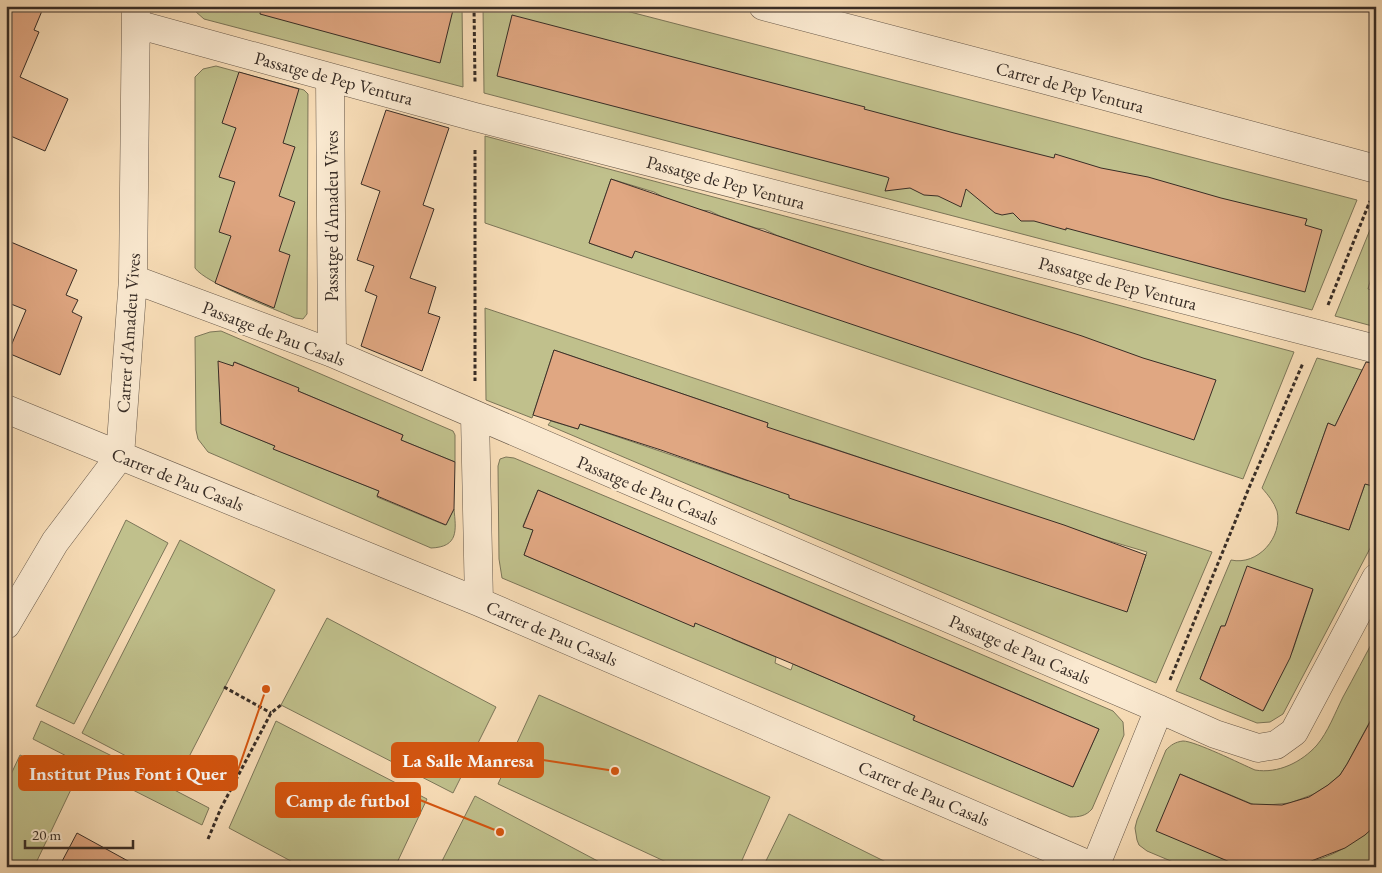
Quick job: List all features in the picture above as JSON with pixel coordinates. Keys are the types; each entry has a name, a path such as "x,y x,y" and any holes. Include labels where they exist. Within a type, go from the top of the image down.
{"street":[{"name":"Carrer de Pep Ventura","path":"763,6 1376,169"},
{"name":"Passatge de Pep Ventura","path":"136,15 330,78 1376,349"},
{"name":"Carrer d'Amadeu Vives","path":"120,456 133,279 136,15"},
{"name":"Passatge d'Amadeu Vives","path":"330,78 332,354"},
{"name":"Passatge de Pau Casals","path":"133,279 332,354 1159,708 1215,734 1258,748 1276,745 1294,732 1376,578"},
{"name":"Carrer de Pau Casals","path":"6,409 479,602 1094,867"},
{"path":"475,416 479,602"},
{"path":"6,625 55,542 120,456"},
{"path":"1094,867 1159,708"}],"path":[{"path":"474,6 475,416"},
{"path":"1159,708 1251,483 1316,335 1372,196"},
{"path":"224,687 271,713"},
{"path":"208,839 221,808 271,713 281,705"}],"green space":[{"path":"194,6 462,6 463,87 204,19 195,11"},
{"path":"483,6 607,6 1357,200 1312,310 484,93"},
{"path":"216,66 304,90 308,94 307,314 303,319 295,318 226,288 201,274 195,268 195,77 203,69"},
{"path":"485,136 1294,352 1243,479 485,223","holes":["611,179 654,192 663,197 764,229 827,253 635,251 632,258 589,243"]},
{"path":"1376,215 1376,260 1368,289 1376,291 1376,327 1335,316"},
{"path":"485,308 1212,552 1156,683 548,425 551,421 578,429 580,424 748,481 768,423 554,350 532,418 486,400","holes":["808,440 1147,552 1127,611 789,497"]},
{"path":"221,331 453,431 455,435 455,462 401,440 403,435 235,362 233,366 224,364 219,376 220,402 227,406 220,423 275,446 274,449 379,491 377,497 445,525 454,509 455,530 451,541 440,547 431,548 208,452 198,439 196,430 195,337"},
{"path":"1317,358 1362,370 1335,426 1328,423 1296,513 1349,530 1365,484 1376,473 1376,537 1283,714 1270,722 1257,723 1176,691 1231,560 1241,561 1250,559 1266,548 1272,540 1278,521 1277,511 1273,502 1262,488","holes":["1255,569 1313,590 1293,650 1263,711 1200,679 1221,626 1225,626 1249,570"]},
{"path":"506,457 514,458 1113,711 1123,722 1124,735 1092,809 1082,816 1070,817 502,578 499,559 498,466 500,459","holes":["538,490 718,567 694,626 524,555 533,530 523,526","757,583 896,642 873,698 793,664 791,670 775,663 776,657 732,639","940,661 1099,729 1073,787 913,719"]},
{"path":"126,520 168,543 74,724 36,706"},
{"path":"180,540 275,590 176,782 82,733"},
{"path":"327,618 496,707 453,793 281,705"},
{"path":"1376,635 1376,710 1340,775 1327,786 1314,794 1290,803 1257,806 1180,774 1199,848 1232,863 1261,867 1185,867 1147,851 1139,845 1135,828 1137,820 1166,750 1173,744 1183,741 1189,742 1255,770 1272,770 1289,765 1304,757 1317,745"},
{"path":"539,695 770,797 739,867 677,867 498,784"},
{"path":"41,721 114,757 104,775 33,739"},
{"path":"276,721 427,799 395,867 302,867 229,828"},
{"path":"20,755 75,781 34,867 6,867 6,785"},
{"path":"132,768 209,808 202,825 123,785"},
{"path":"475,796 609,867 439,867"},
{"path":"789,814 892,865 891,867 763,867"},
{"path":"1376,825 1376,867 1276,867 1305,863 1332,854 1344,848"}],"building":[{"path":"6,6 44,6 34,30 39,32 20,77 68,99 45,151 6,134"},
{"path":"261,6 454,6 440,63 260,14"},
{"path":"512,15 865,107 864,109 954,133 1054,158 1055,154 1101,168 1148,177 1221,198 1307,219 1305,225 1322,230 1305,292 1066,228 1066,230 1034,221 1021,221 1013,213 1002,215 995,213 966,189 961,207 938,196 924,195 910,188 885,191 889,178 887,177 497,76"},
{"path":"239,72 299,89 283,143 295,147 279,196 295,202 279,251 290,255 274,308 215,283 231,236 219,232 235,182 219,177 236,128 222,123"},
{"path":"386,110 449,128 423,205 434,209 410,278 436,287 428,313 440,317 422,371 361,346 377,296 365,291 374,266 357,260 380,191 361,184"},
{"path":"611,179 866,266 1082,336 1143,358 1216,380 1194,440 635,251 632,258 589,243"},
{"path":"6,240 77,270 66,295 78,300 72,312 82,317 60,375 8,353 26,310 6,302"},
{"path":"554,350 768,423 767,427 1064,525 1146,555 1127,612 789,498 789,495 661,450 580,424 578,429 533,415"},
{"path":"218,361 233,366 234,362 299,388 298,391 403,435 401,440 455,462 454,509 446,525 377,496 379,491 273,449 275,446 221,424"},
{"path":"1366,362 1376,364 1376,487 1365,484 1349,530 1296,513 1328,423 1335,426"},
{"path":"538,490 1099,729 1073,787 913,720 915,716 793,664 695,623 694,627 524,555 533,530 523,527"},
{"path":"1247,566 1313,589 1290,658 1263,711 1200,679 1221,626 1225,626"},
{"path":"1376,711 1376,825 1345,848 1306,863 1255,866 1230,862 1156,831 1180,774 1251,804 1282,805 1309,797 1340,775"},
{"path":"77,833 139,867 59,867"}],"place":[{"name":"Institut Pius Font i Quer","path":"266,689"},
{"name":"La Salle Manresa","path":"615,771"},
{"name":"Camp de futbol","path":"500,832"}]}
